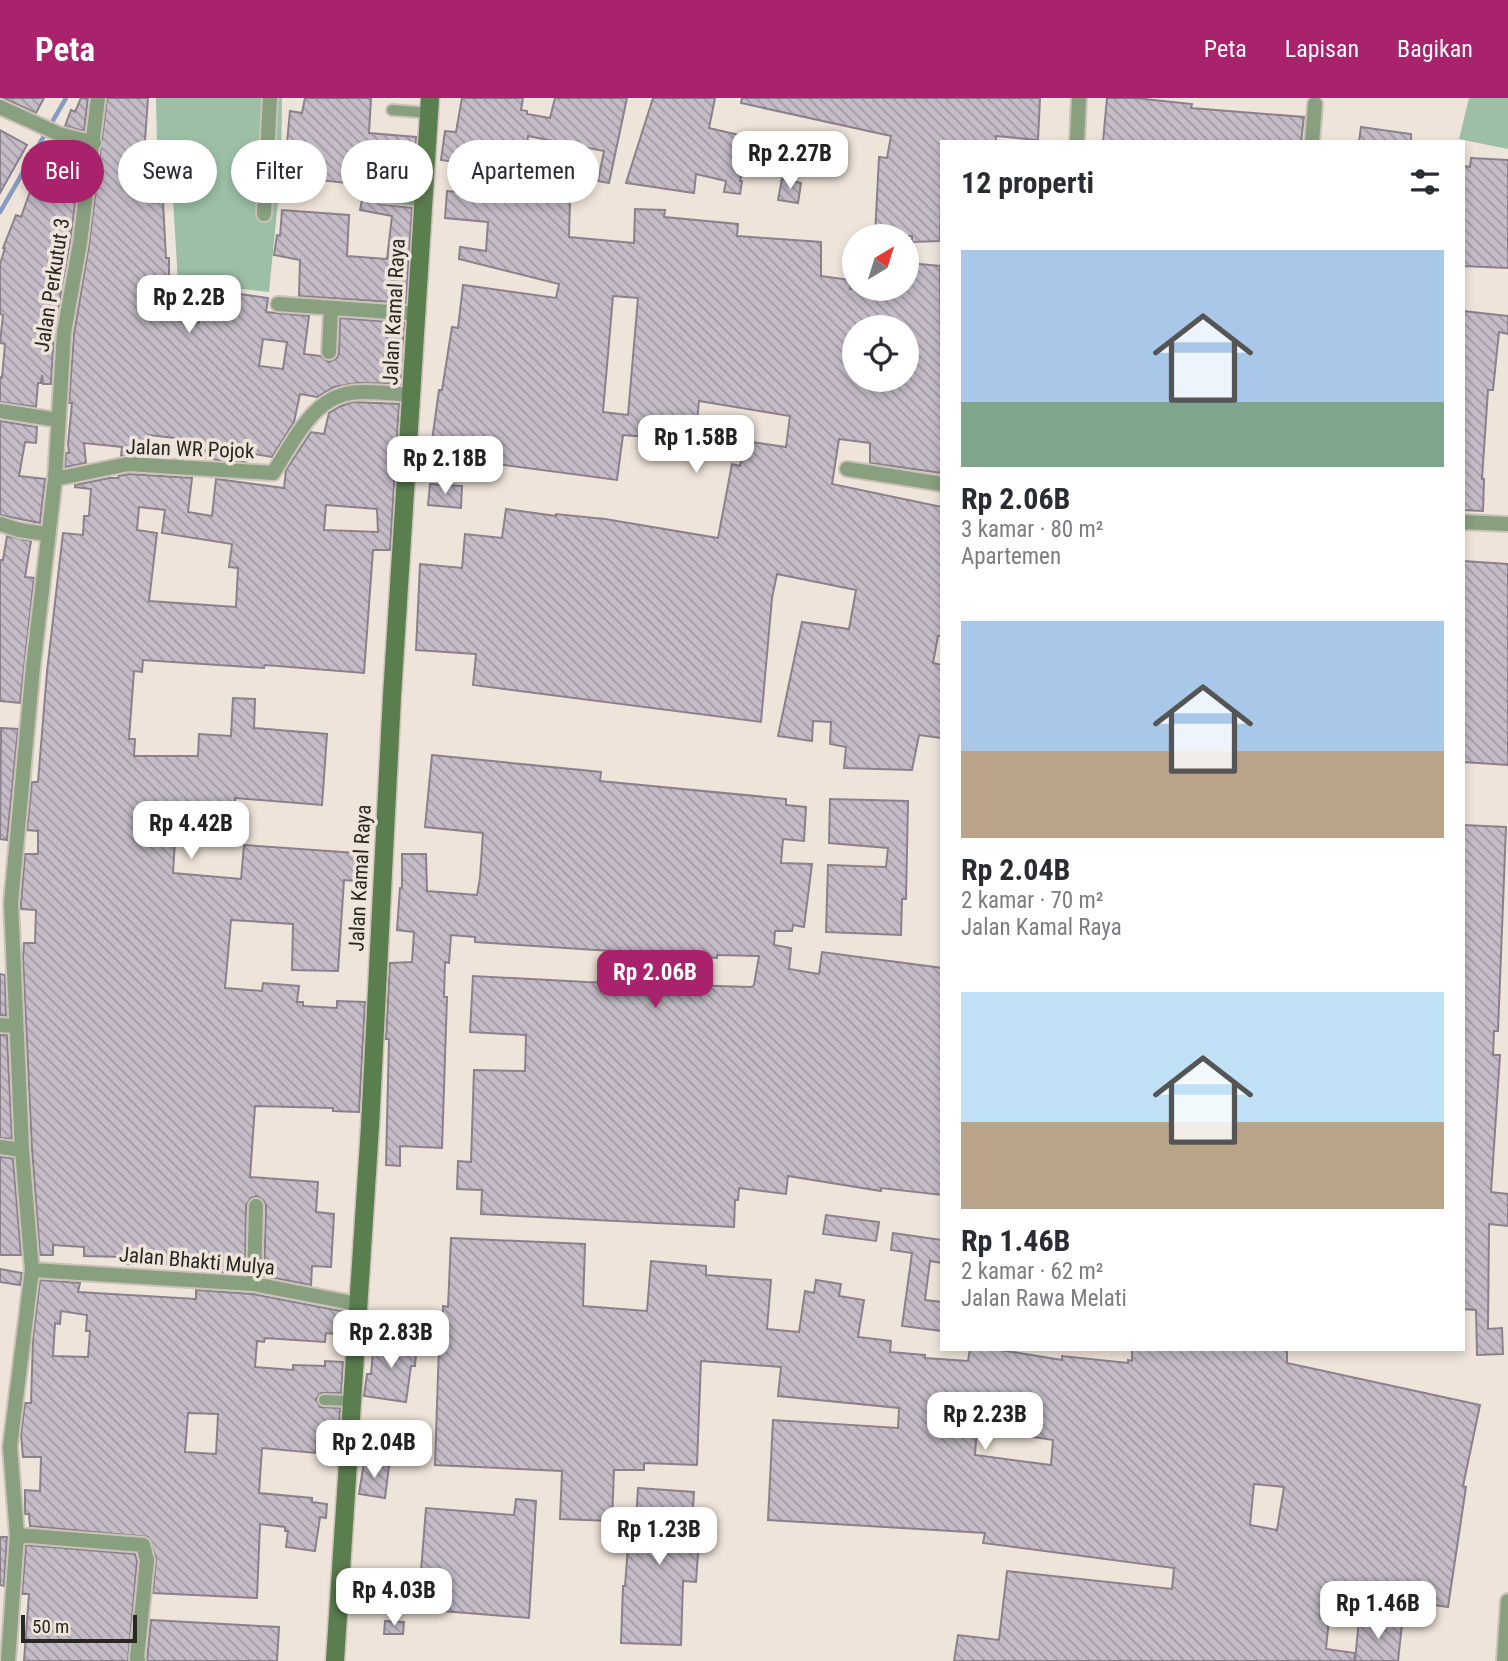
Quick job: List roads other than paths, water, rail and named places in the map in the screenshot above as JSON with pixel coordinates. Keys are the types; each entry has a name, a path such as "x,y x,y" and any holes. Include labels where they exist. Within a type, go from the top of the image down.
{"main road":[{"name":"Jalan Kamal Raya","path":"428,140 430,106"},
{"name":"Jalan Kamal Raya","path":"335,1661 370,1127 392,696 424,203"}],"street":[{"name":"Jalan Perkutut 3","path":"94,140 98,98"},
{"path":"264,214 270,98"},
{"path":"1077,140 1079,98"},
{"path":"1312,140 1315,104"},
{"path":"392,110 430,106"},
{"path":"0,107 60,134 83,140"},
{"name":"Jalan Perkutut 3","path":"8,1661 17,1535 10,1447 32,1269 6,902 55,479 64,332 86,203"},
{"path":"278,304 418,314"},
{"path":"329,352 331,308"},
{"name":"Jalan WR Pojok","path":"55,479 128,464 273,473 313,415 331,397 354,392 412,396"},
{"path":"0,411 58,420"},
{"path":"847,469 940,484"},
{"path":"1465,522 1508,524"},
{"path":"0,524 47,534"},
{"path":"0,1025 15,1026"},
{"path":"0,1147 22,1150"},
{"path":"254,1284 256,1206"},
{"name":"Jalan Bhakti Mulya","path":"32,1269 254,1284 358,1304"},
{"path":"324,1400 351,1401"},
{"path":"17,1535 143,1545 147,1560 136,1658 138,1661"},
{"path":"1504,1661 1508,1601"}],"waterway":[{"path":"0,212 66,98"}]}
